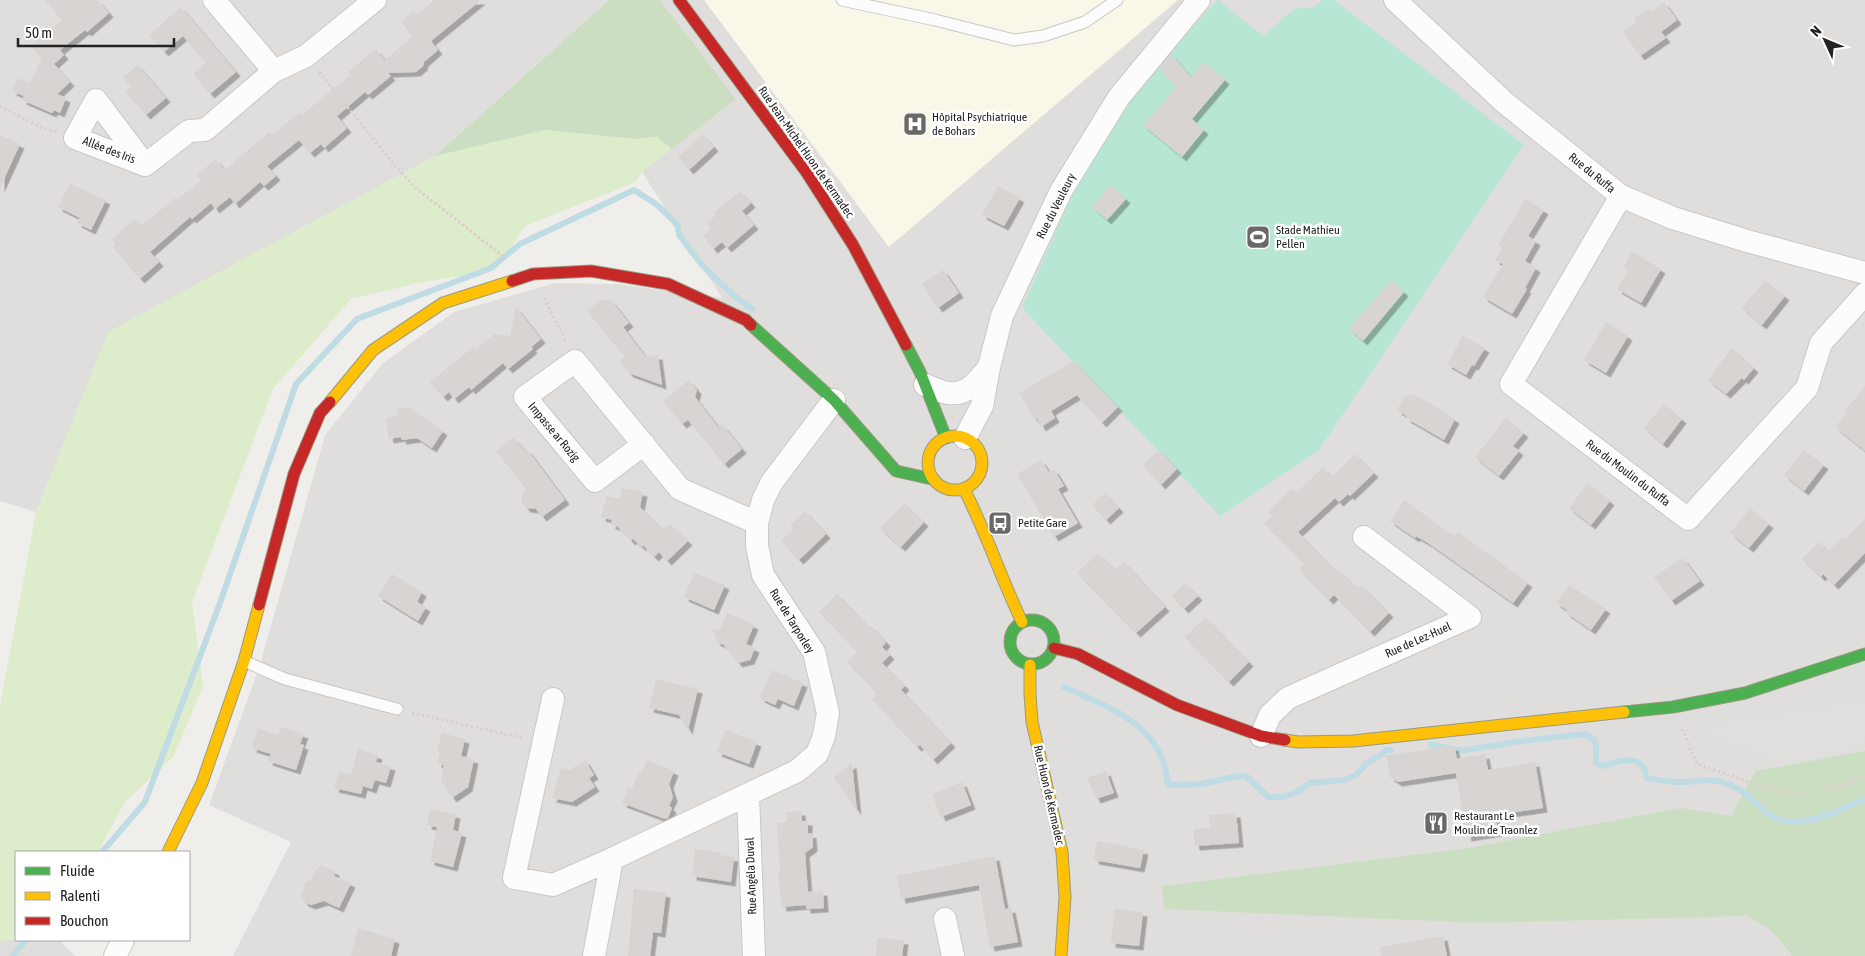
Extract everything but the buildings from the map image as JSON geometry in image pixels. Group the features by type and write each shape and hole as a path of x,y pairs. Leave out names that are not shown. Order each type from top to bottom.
{"street":[{"path":"214,0 274,70"},
{"name":"Allée des Iris","path":"145,164 189,131 205,130 274,70 306,56 375,0"},
{"name":"Rue Jean-Michel Huon de Kermadec","path":"679,0 807,173 853,245 955,438"},
{"name":"Rue du Veuleury","path":"955,438 982,406 989,366 1002,316 1061,191 1119,97 1199,0"},
{"name":"Rue du Ruffa","path":"1395,0 1504,102 1621,196 1673,218 1747,241 1865,273"},
{"name":"Allée des Iris","path":"96,100 145,164 76,138 96,100"},
{"name":"Rue du Moulin du Ruffa","path":"1621,196 1510,384 1688,518 1807,388 1821,343 1865,294"},
{"path":"168,851 202,783 244,661 294,474 320,413 373,350 443,303 533,274 591,270 668,284 746,320 834,400 896,470 932,478"},
{"path":"575,361 680,489 757,523"},
{"name":"Impasse ar Rozig","path":"575,361 525,397 595,481 644,444"},
{"path":"925,384 948,393 963,392 976,383 989,366"},
{"name":"Rue de Tarporley","path":"553,699 514,878 554,884 612,859 797,771 817,754 824,736 828,714 814,652 763,575 756,546 757,523 763,500 772,482 834,400"},
{"path":"955,438 974,444 982,464 979,474 973,483 964,489 955,490 946,489 938,485 932,478 928,463 933,447 955,438"},
{"path":"964,489 977,514 1004,585 1022,622"},
{"name":"Rue de Lez-Huel","path":"1261,736 1270,715 1288,698 1470,617 1364,537"},
{"path":"1034,620 1046,624 1054,635 1054,648 1049,657 1040,663 1030,665 1019,661 1012,652 1010,641 1013,630 1022,622 1034,620"},
{"path":"1054,648 1078,654 1176,705 1261,736 1298,742 1352,741 1673,707 1745,693 1865,654"},
{"name":"Rue Huon de Kermadec","path":"1030,665 1029,686 1032,722 1060,838 1062,855 1064,917 1061,956"},
{"name":"Rue Angéla Duval","path":"748,795 754,956"},
{"path":"594,956 612,859"},
{"path":"945,919 953,956"},
{"path":"114,956 122,941"}],"lane":[{"path":"842,0 935,20 1014,40 1043,36 1084,22 1117,0"},
{"path":"244,661 286,679 397,710"}],"path":[{"path":"306,56 396,167 417,189 507,260"},
{"path":"0,106 40,127 76,138"},
{"path":"533,274 575,361"},
{"path":"1673,707 1698,764 1770,789 1802,795 1851,783 1865,777"},
{"path":"397,710 543,743"}],"shaded area":[{"path":"0,0 609,0 435,156 109,332 36,512 0,501"},
{"path":"660,0 1865,0 1865,956 233,956 291,842 209,805 260,665 325,435 383,363 454,312 555,283 617,284 722,298 642,172 736,99"},
{"name":"Hôpital Psychiatrique de Bohars","path":"704,0 1178,0 889,247"},
{"path":"1865,698 1865,738 1858,747 1789,764 1719,739 1709,732 1718,724 1823,708"},
{"path":"15,939 15,941 60,941 75,956 0,956 0,941"}],"green space":[{"path":"609,0 660,0 736,99 672,149 657,137 635,139 545,130 435,156"},
{"name":"Stade Mathieu Pellen","path":"1218,0 1263,36 1294,9 1314,7 1323,0 1334,0 1524,145 1318,451 1220,516 1022,308 1085,167 1143,79"},
{"path":"545,130 635,139 657,137 672,149 642,172 636,182 525,226 496,270 423,282 351,299 273,389 192,602 203,686 174,756 125,802 99,851 15,851 15,939 0,941 0,706 36,512 108,332 435,156"},
{"path":"1865,751 1865,956 1793,956 1770,929 1747,916 1481,923 1164,909 1162,886 1469,848 1680,808 1731,816 1756,771"}],"waterway":[{"path":"103,851 145,802 220,603 296,384 357,319 491,268 520,244 634,190 656,204 674,221 678,227 679,235 702,265 733,295 752,309"},
{"path":"1064,687 1100,703 1132,721 1156,747 1164,764 1168,784 1172,785 1203,784 1246,776 1268,797 1283,797 1297,792 1310,783 1344,780 1356,775 1367,763 1386,750 1391,750"},
{"path":"1431,745 1460,751 1522,741 1585,734 1594,739 1596,763 1604,766 1631,760 1641,765 1645,770 1646,778 1672,782 1719,781 1742,791 1776,818 1789,821 1815,819 1865,799"},
{"path":"12,956 25,941"}],"traffic: fast":[{"path":"751,325 834,400 896,471 932,479"},
{"path":"906,345 920,372 946,438"},
{"path":"1028,620 1036,620 1048,626 1054,642 1048,658 1036,664 1028,664 1016,658 1010,646 1010,638 1016,626 1028,620"},
{"path":"1624,712 1673,707 1745,693 1865,654"}],"traffic: slow":[{"path":"330,402 373,350 443,303 512,281"},
{"path":"955,436 965,438 974,444 980,453 982,463 980,473 974,482 965,488 955,490 945,488 936,482 930,473 928,463 930,453 936,444 945,438 955,436"},
{"path":"964,489 1022,622"},
{"path":"168,851 202,783 244,661 259,605"},
{"path":"1030,665 1032,722 1062,852 1065,897 1061,956"},
{"path":"1285,740 1298,742 1353,741 1624,712"}],"traffic: jam":[{"path":"679,0 807,173 853,245 906,345"},
{"path":"512,281 533,274 591,271 668,284 746,320 751,325"},
{"path":"259,605 294,474 320,413 330,402"},
{"path":"1054,648 1078,654 1177,705 1261,736 1285,740"}],"place":[{"name":"Hôpital Psychiatrique de Bohars","path":"915,124"},
{"name":"Stade Mathieu Pellen","path":"1258,237"},
{"name":"Petite Gare","path":"1000,523"},
{"name":"Restaurant Le Moulin de Traonlez","path":"1436,823"}]}
